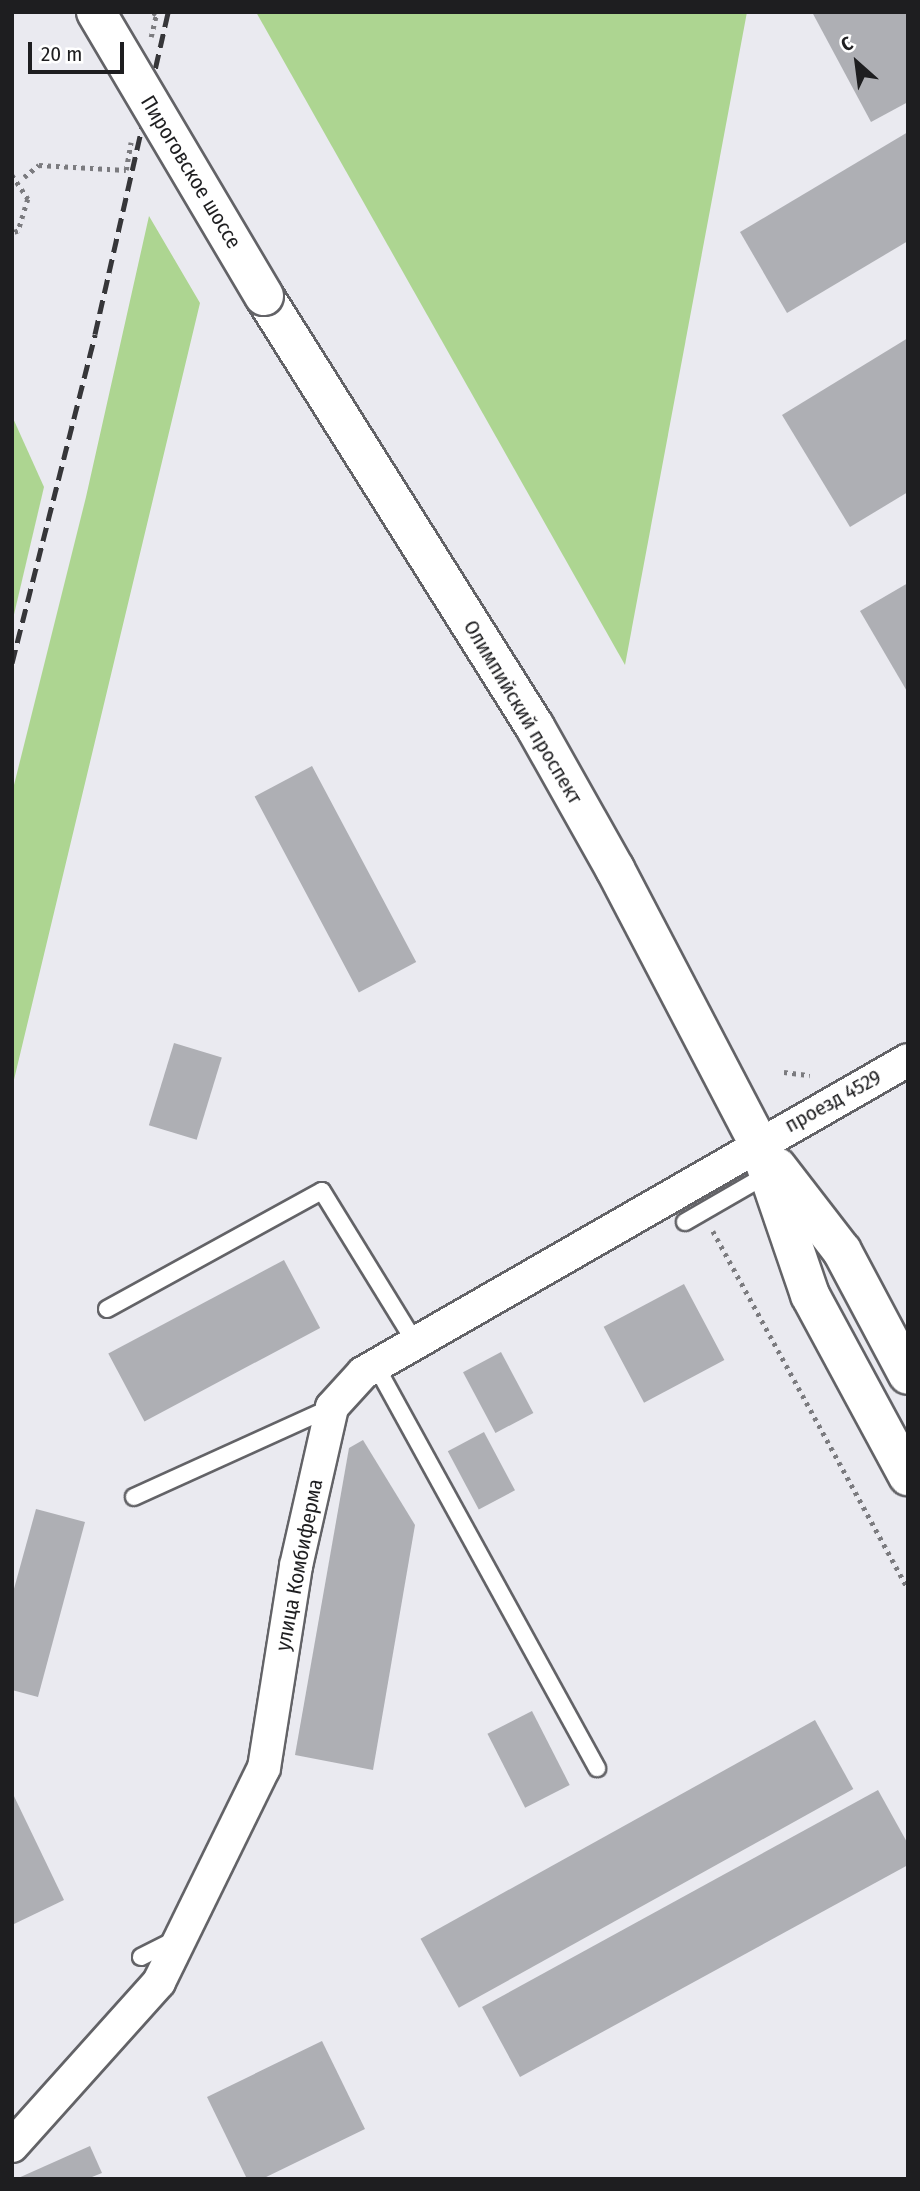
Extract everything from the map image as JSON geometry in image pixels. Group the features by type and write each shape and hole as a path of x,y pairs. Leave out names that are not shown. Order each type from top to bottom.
{"main road":[{"name":"Пироговское шоссе","path":"96,12 264,296"},
{"name":"Олимпийский проспект","path":"264,296 535,727 763,1158 810,1295 908,1476"},
{"name":"Олимпийский проспект","path":"763,1158 842,1251 908,1374"}],"street":[{"name":"проезд 4529","path":"763,1158 908,1060"},
{"name":"улица Комбиферма","path":"12,2146 159,1982 264,1768 296,1566 332,1407 363,1373 418,1347 763,1158"}],"lane":[{"path":"685,1222 702,1212 763,1158"},
{"path":"107,1309 322,1191 418,1347"},
{"path":"376,1366 597,1768"},
{"path":"134,1497 332,1407"},
{"path":"141,1957 181,1936"}],"path":[{"path":"151,41 156,15 152,12"},
{"path":"24,177 39,165 126,170 133,131"},
{"path":"12,175 27,199 18,231 12,233"},
{"path":"784,1072 810,1075"},
{"path":"702,1212 908,1589"}],"green space":[{"path":"256,12 747,12 625,665"},
{"path":"149,216 200,303 12,1088 12,793 86,497"},
{"path":"12,416 44,487 12,623"}],"building":[{"path":"812,12 908,12 908,102 871,122"},
{"path":"908,132 908,241 787,313 740,232"},
{"path":"908,338 908,492 850,527 782,415"},
{"path":"908,583 908,693 860,611"},
{"path":"312,766 416,962 359,993 255,797"},
{"path":"174,1043 222,1058 197,1140 149,1125"},
{"path":"284,1260 320,1328 144,1421 108,1353"},
{"path":"684,1284 724,1360 644,1403 604,1327"},
{"path":"501,1352 533,1413 495,1433 463,1372"},
{"path":"484,1432 515,1490 479,1510 448,1451"},
{"path":"363,1440 415,1525 373,1770 295,1755 349,1448"},
{"path":"36,1509 85,1522 38,1697 12,1690 12,1596"},
{"path":"532,1711 570,1785 525,1808 487,1734"},
{"path":"815,1720 853,1789 459,2008 421,1939"},
{"path":"878,1790 908,1844 908,1865 520,2077 482,2007"},
{"path":"12,1792 64,1900 14,1924 12,1919"},
{"path":"322,2041 365,2129 262,2179 247,2179 207,2097"},
{"path":"90,2146 102,2173 87,2179 16,2179"}],"railway":[{"path":"12,663 95,334 168,12"}]}
